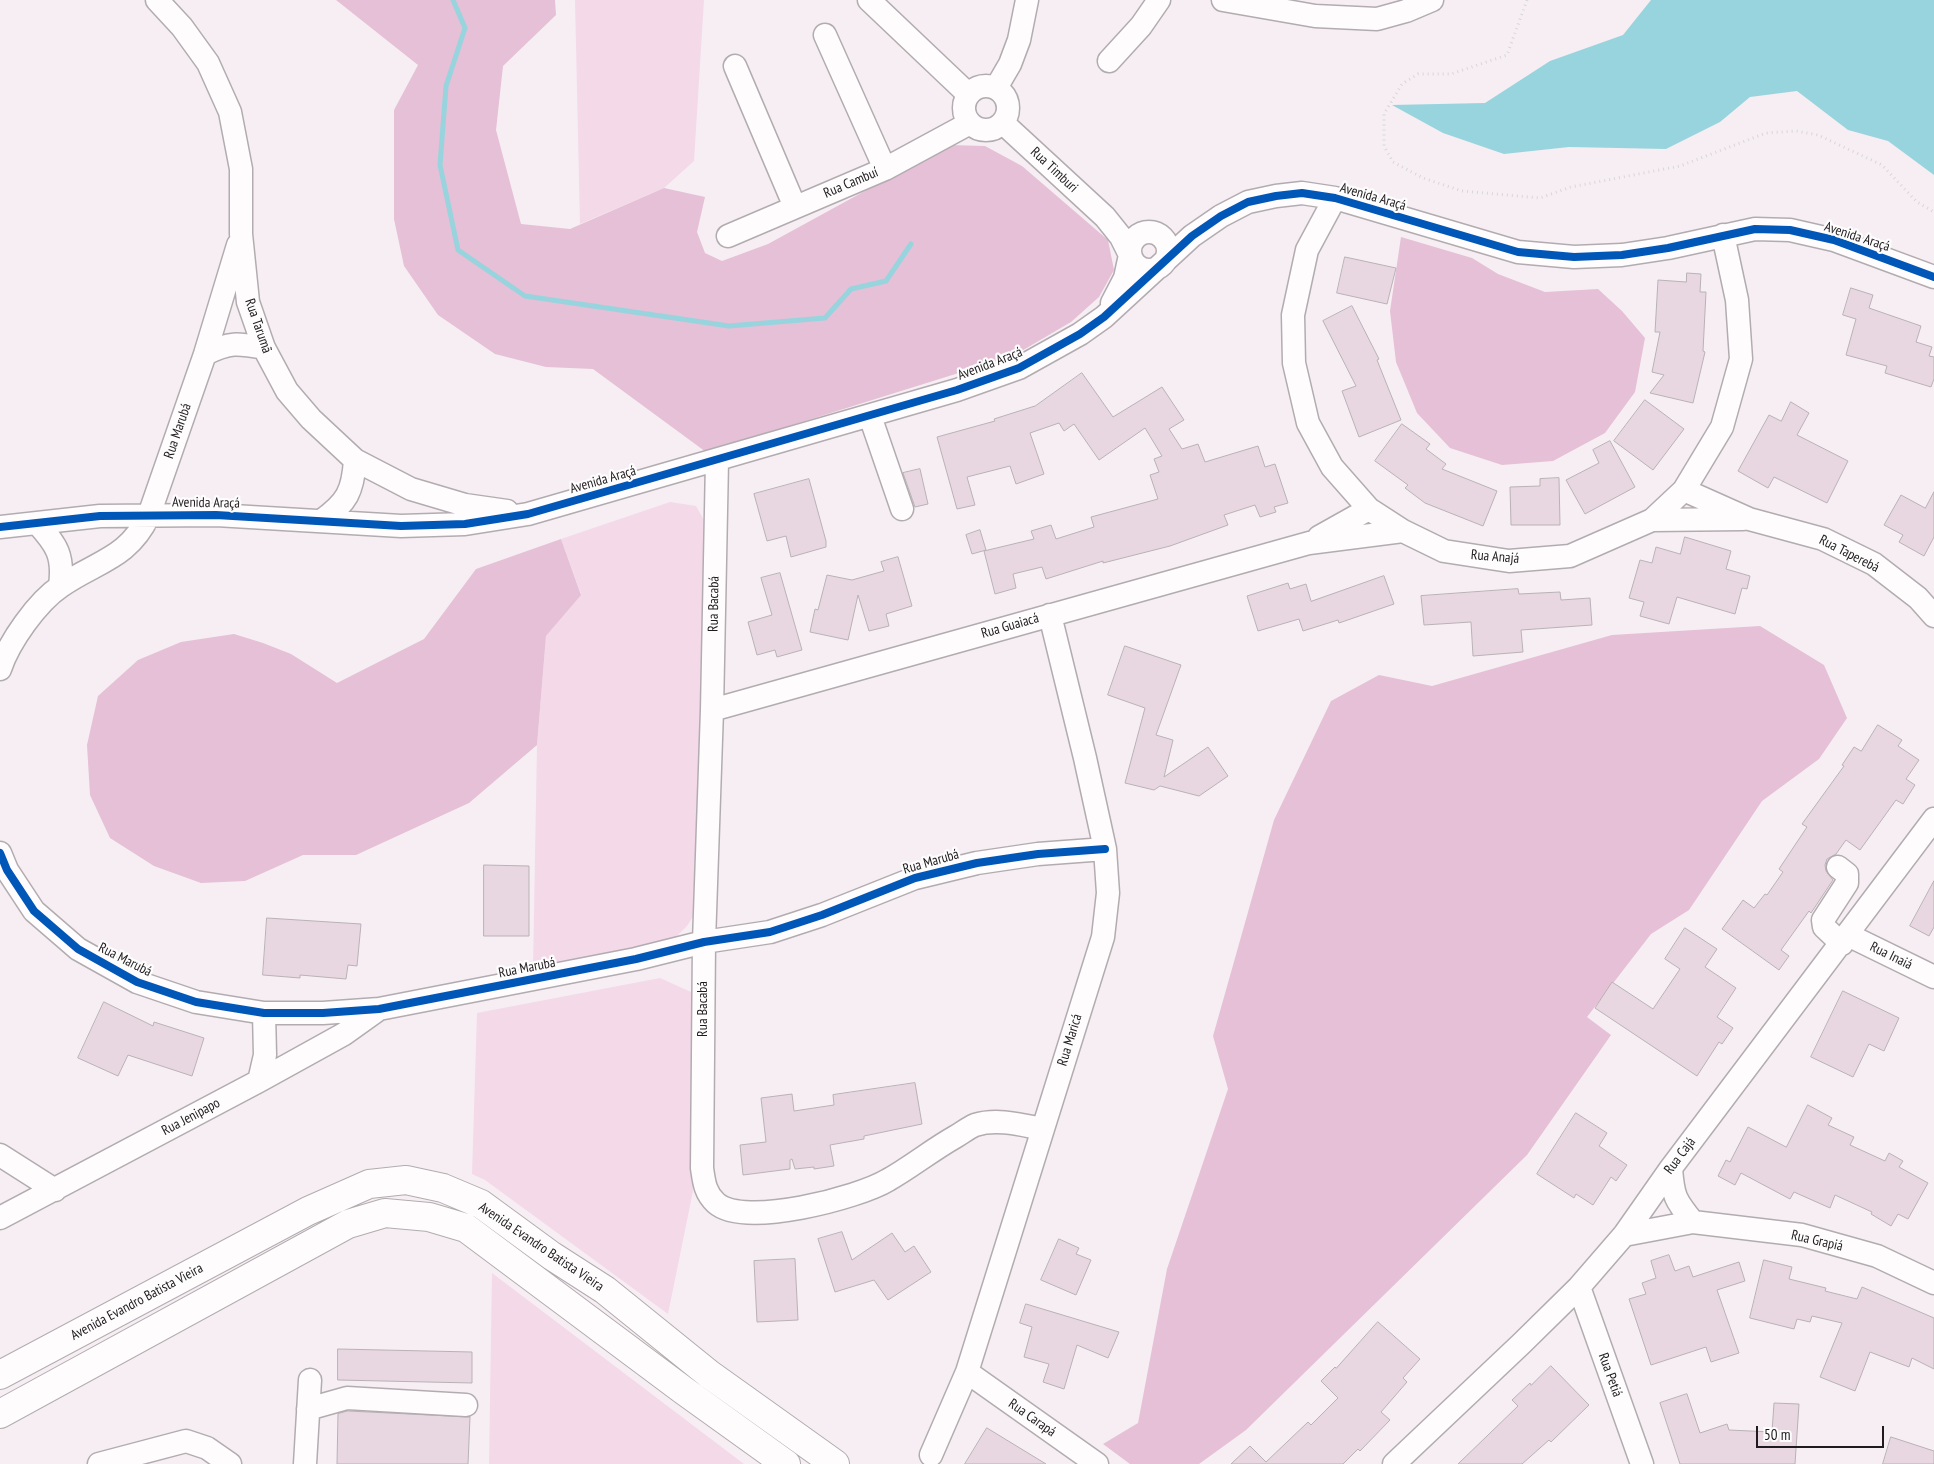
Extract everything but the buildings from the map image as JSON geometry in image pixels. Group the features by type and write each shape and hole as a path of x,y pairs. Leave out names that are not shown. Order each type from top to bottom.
{"main road":[{"name":"Avenida Evandro Batista Vieira","path":"0,1375 308,1211 369,1184 406,1180 444,1188 481,1204 552,1256 610,1294 709,1374 835,1464"},
{"name":"Avenida Evandro Batista Vieira","path":"0,1414 348,1224 385,1213 429,1216 466,1228 683,1390 786,1464"},
{"path":"590,1321 610,1294"}],"street":[{"name":"Rua Tarumã","path":"157,0 182,27 208,63 230,112 240,169 241,234 248,302 264,348 288,391 311,419 355,460 411,489 465,504 528,514"},
{"path":"869,0 968,94"},
{"path":"996,88 1010,64 1019,40 1027,0"},
{"path":"1108,60 1141,26 1159,0"},
{"path":"1222,0 1315,16 1377,19 1406,11 1432,0"},
{"path":"825,35 885,169"},
{"path":"735,66 795,207"},
{"path":"988,85 996,88 1006,97 1008,103 1007,117 1003,123 990,130 983,130 970,123 966,118 964,106 968,94 981,86 988,85"},
{"name":"Rua Cambuí","path":"728,236 885,169 970,123"},
{"name":"Rua Timburi","path":"1003,123 1105,217 1121,237 1130,255"},
{"name":"Avenida Araçá","path":"0,527 100,516 216,514 410,526 465,524 528,514 870,416 957,390 1019,368 1080,334 1104,317 1192,236 1220,216 1248,202 1276,196 1302,193 1335,198 1518,252 1574,257 1622,255 1668,248 1756,229 1790,230 1834,240 1934,277"},
{"name":"Rua Anajá","path":"1335,198 1307,250 1293,315 1294,363 1308,423 1332,467 1368,509 1402,531 1444,550 1509,561 1570,556 1652,520 1684,490 1722,427 1741,359 1737,300 1722,235"},
{"name":"Rua Timburi","path":"1105,217 1130,228 1153,232 1190,226 1220,216"},
{"path":"1104,317 1125,278 1131,243 1135,238 1146,232 1153,232 1163,237 1168,250 1161,266 1156,269 1143,269 1132,262 1130,255"},
{"name":"Rua Marubá","path":"0,669 30,616 60,586 123,550 142,530 149,515 204,354 241,234"},
{"path":"204,354 223,345 243,344 264,348"},
{"path":"870,416 902,509"},
{"path":"321,521 337,510 348,497 354,480 355,460"},
{"name":"Rua Bacabá","path":"717,460 712,710 704,942 702,1168 706,1191 717,1204 738,1212 779,1212 830,1202 886,1181 938,1146 975,1125 1005,1122 1043,1129"},
{"name":"Rua Taperebá","path":"1684,490 1749,519 1823,539 1874,564 1918,598 1934,616"},
{"name":"Rua Guaiacá","path":"1309,543 1368,509"},
{"name":"Rua Taperebá","path":"1652,520 1749,519"},
{"path":"37,523 60,552 62,569 60,586"},
{"name":"Rua Guaiacá","path":"712,710 1309,543 1402,531"},
{"name":"Rua Maricá","path":"932,1455 967,1372 1103,937 1108,893 1105,849 1050,614"},
{"name":"Rua Cajá","path":"1394,1464 1579,1287 1624,1235 1671,1168 1934,819"},
{"name":"Rua Marubá","path":"0,853 7,870 34,911 78,949 137,982 196,1002 264,1013 323,1013 379,1009 636,959 704,942 770,932 822,915 915,878 976,863 1038,854 1105,849"},
{"name":"Rua Inaiá","path":"1838,867 1847,874 1847,884 1823,920 1824,926 1849,934 1934,977"},
{"name":"Rua Jenipapo","path":"0,1218 259,1081 344,1034 379,1009"},
{"path":"259,1081 264,1055 264,1013"},
{"path":"0,1155 55,1190"},
{"path":"1671,1168 1672,1192 1693,1222"},
{"name":"Rua Grapiá","path":"1624,1235 1693,1222 1802,1235 1877,1256 1934,1283"},
{"name":"Rua Petiá","path":"1579,1287 1642,1464"},
{"name":"Rua Carapá","path":"967,1372 1097,1464"},
{"path":"305,1464 310,1380"},
{"path":"308,1409 347,1398 466,1405"},
{"path":"99,1464 186,1441 207,1448 230,1464"}],"path":[{"path":"1527,0 1506,55 1451,74 1418,74 1402,84 1384,114 1384,146 1393,162 1423,178 1462,191 1540,198 1571,186 1680,166 1766,134 1796,131 1818,136 1882,165 1917,202 1934,212"}],"shaded area":[{"path":"336,0 555,0 556,15 503,66 496,130 521,224 570,229 664,188 705,197 697,232 705,253 722,261 768,244 949,145 985,146 1022,166 1108,240 1114,270 1099,297 1071,322 1013,356 706,452 593,369 546,367 495,354 438,315 404,266 394,219 394,110 418,65"},
{"path":"575,0 704,0 694,161 664,188 580,224"},
{"path":"1401,237 1472,258 1498,274 1545,292 1598,289 1622,311 1645,338 1635,392 1605,433 1553,461 1502,465 1450,448 1417,413 1396,362 1390,311"},
{"path":"670,502 696,506 708,527 699,907 687,926 671,942 533,970 537,745 546,636 581,594 561,539"},
{"path":"561,539 581,595 546,636 537,745 469,803 356,855 303,855 245,881 201,883 154,866 110,838 90,795 87,745 98,696 138,660 181,642 234,634 291,654 337,683 424,639 476,569"},
{"path":"1760,626 1824,665 1847,718 1819,759 1762,801 1689,910 1651,934 1587,1017 1611,1035 1527,1155 1246,1430 1199,1464 1130,1464 1103,1444 1138,1423 1167,1269 1228,1089 1213,1036 1274,820 1331,701 1379,675 1432,686 1612,635"},
{"path":"660,978 691,992 693,1191 668,1314 485,1180 472,1174 477,1013"},
{"path":"492,1273 744,1464 489,1464"}],"water":[{"path":"1651,0 1934,0 1934,175 1888,141 1848,130 1797,91 1750,97 1720,122 1666,149 1569,147 1504,154 1443,133 1392,105 1485,103 1550,61 1623,35"}],"waterway":[{"path":"453,0 465,28 446,86 440,165 458,250 525,296 729,326 825,318 851,289 886,281 911,244"}],"cycle path":[{"path":"0,527 100,516 216,515 401,526 465,524 528,514 957,390 1019,368 1080,334 1104,317 1192,236 1221,216 1248,202 1276,196 1302,193 1335,198 1518,252 1574,257 1622,255 1668,248 1755,229 1790,230 1834,240 1934,277"},
{"path":"0,853 7,870 34,911 78,949 137,982 196,1002 264,1013 323,1013 379,1009 636,959 704,942 770,932 822,915 915,878 977,863 1038,854 1105,849"}]}
